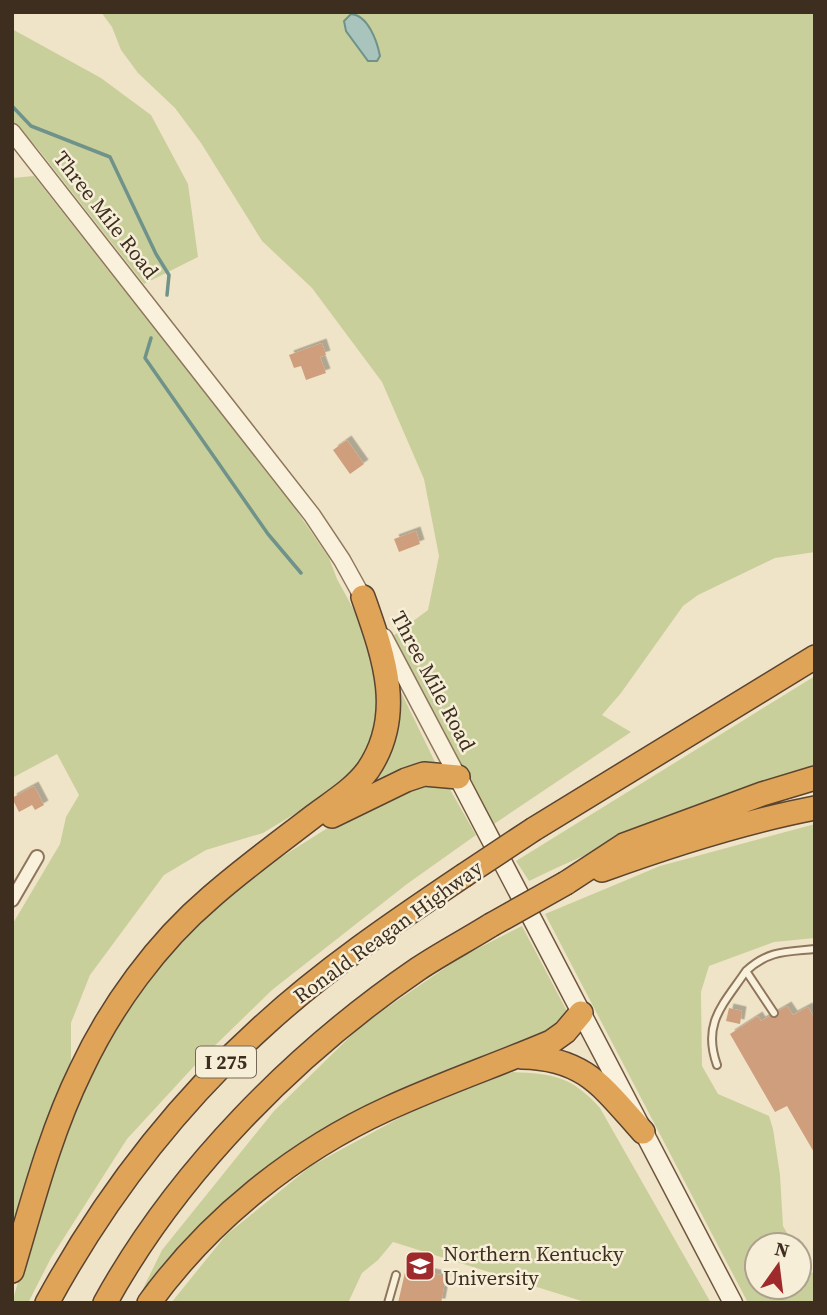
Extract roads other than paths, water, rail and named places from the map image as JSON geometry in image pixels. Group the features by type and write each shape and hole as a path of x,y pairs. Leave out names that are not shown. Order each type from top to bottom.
{"highway":[{"path":"12,1271 62,1115 80,1070 110,1018 151,960 196,909 240,872 349,790 368,770 385,730 388,682 363,597"},
{"path":"755,693 815,644"},
{"name":"Ronald Reagan Highway","path":"47,1303 82,1241 123,1181 214,1075 261,1027 334,967 463,876 534,829 815,657"},
{"path":"285,839 406,780 424,774 458,777"},
{"path":"566,883 624,845 762,794 815,778"},
{"name":"I 275","path":"105,1303 156,1224 232,1130 327,1038 419,969 566,883 669,846 754,821 815,807"},
{"path":"149,1303 221,1222 263,1185 311,1150 387,1109 551,1042 565,1032 581,1013"},
{"path":"516,1057 557,1060 588,1075 643,1132"}],"main road":[{"name":"Three Mile Road","path":"458,777 733,1303"}],"street":[{"name":"Three Mile Road","path":"12,132 312,515 363,597 458,777"},
{"path":"12,900 37,857"}],"lane":[{"path":"717,1065 712,1050 711,1030 724,1003 746,971 759,959 777,953 815,948"},
{"path":"746,971 774,1013"},
{"path":"388,1303 396,1275"}],"water":[{"path":"351,14 362,19 371,30 380,56 377,61 368,61 346,31 344,21"}],"waterway":[{"path":"12,106 31,126 110,157 156,254 169,275 167,295"},
{"path":"151,338 145,358 268,534 301,573"}],"place":[{"name":"Northern Kentucky University","path":"420,1266"}]}
